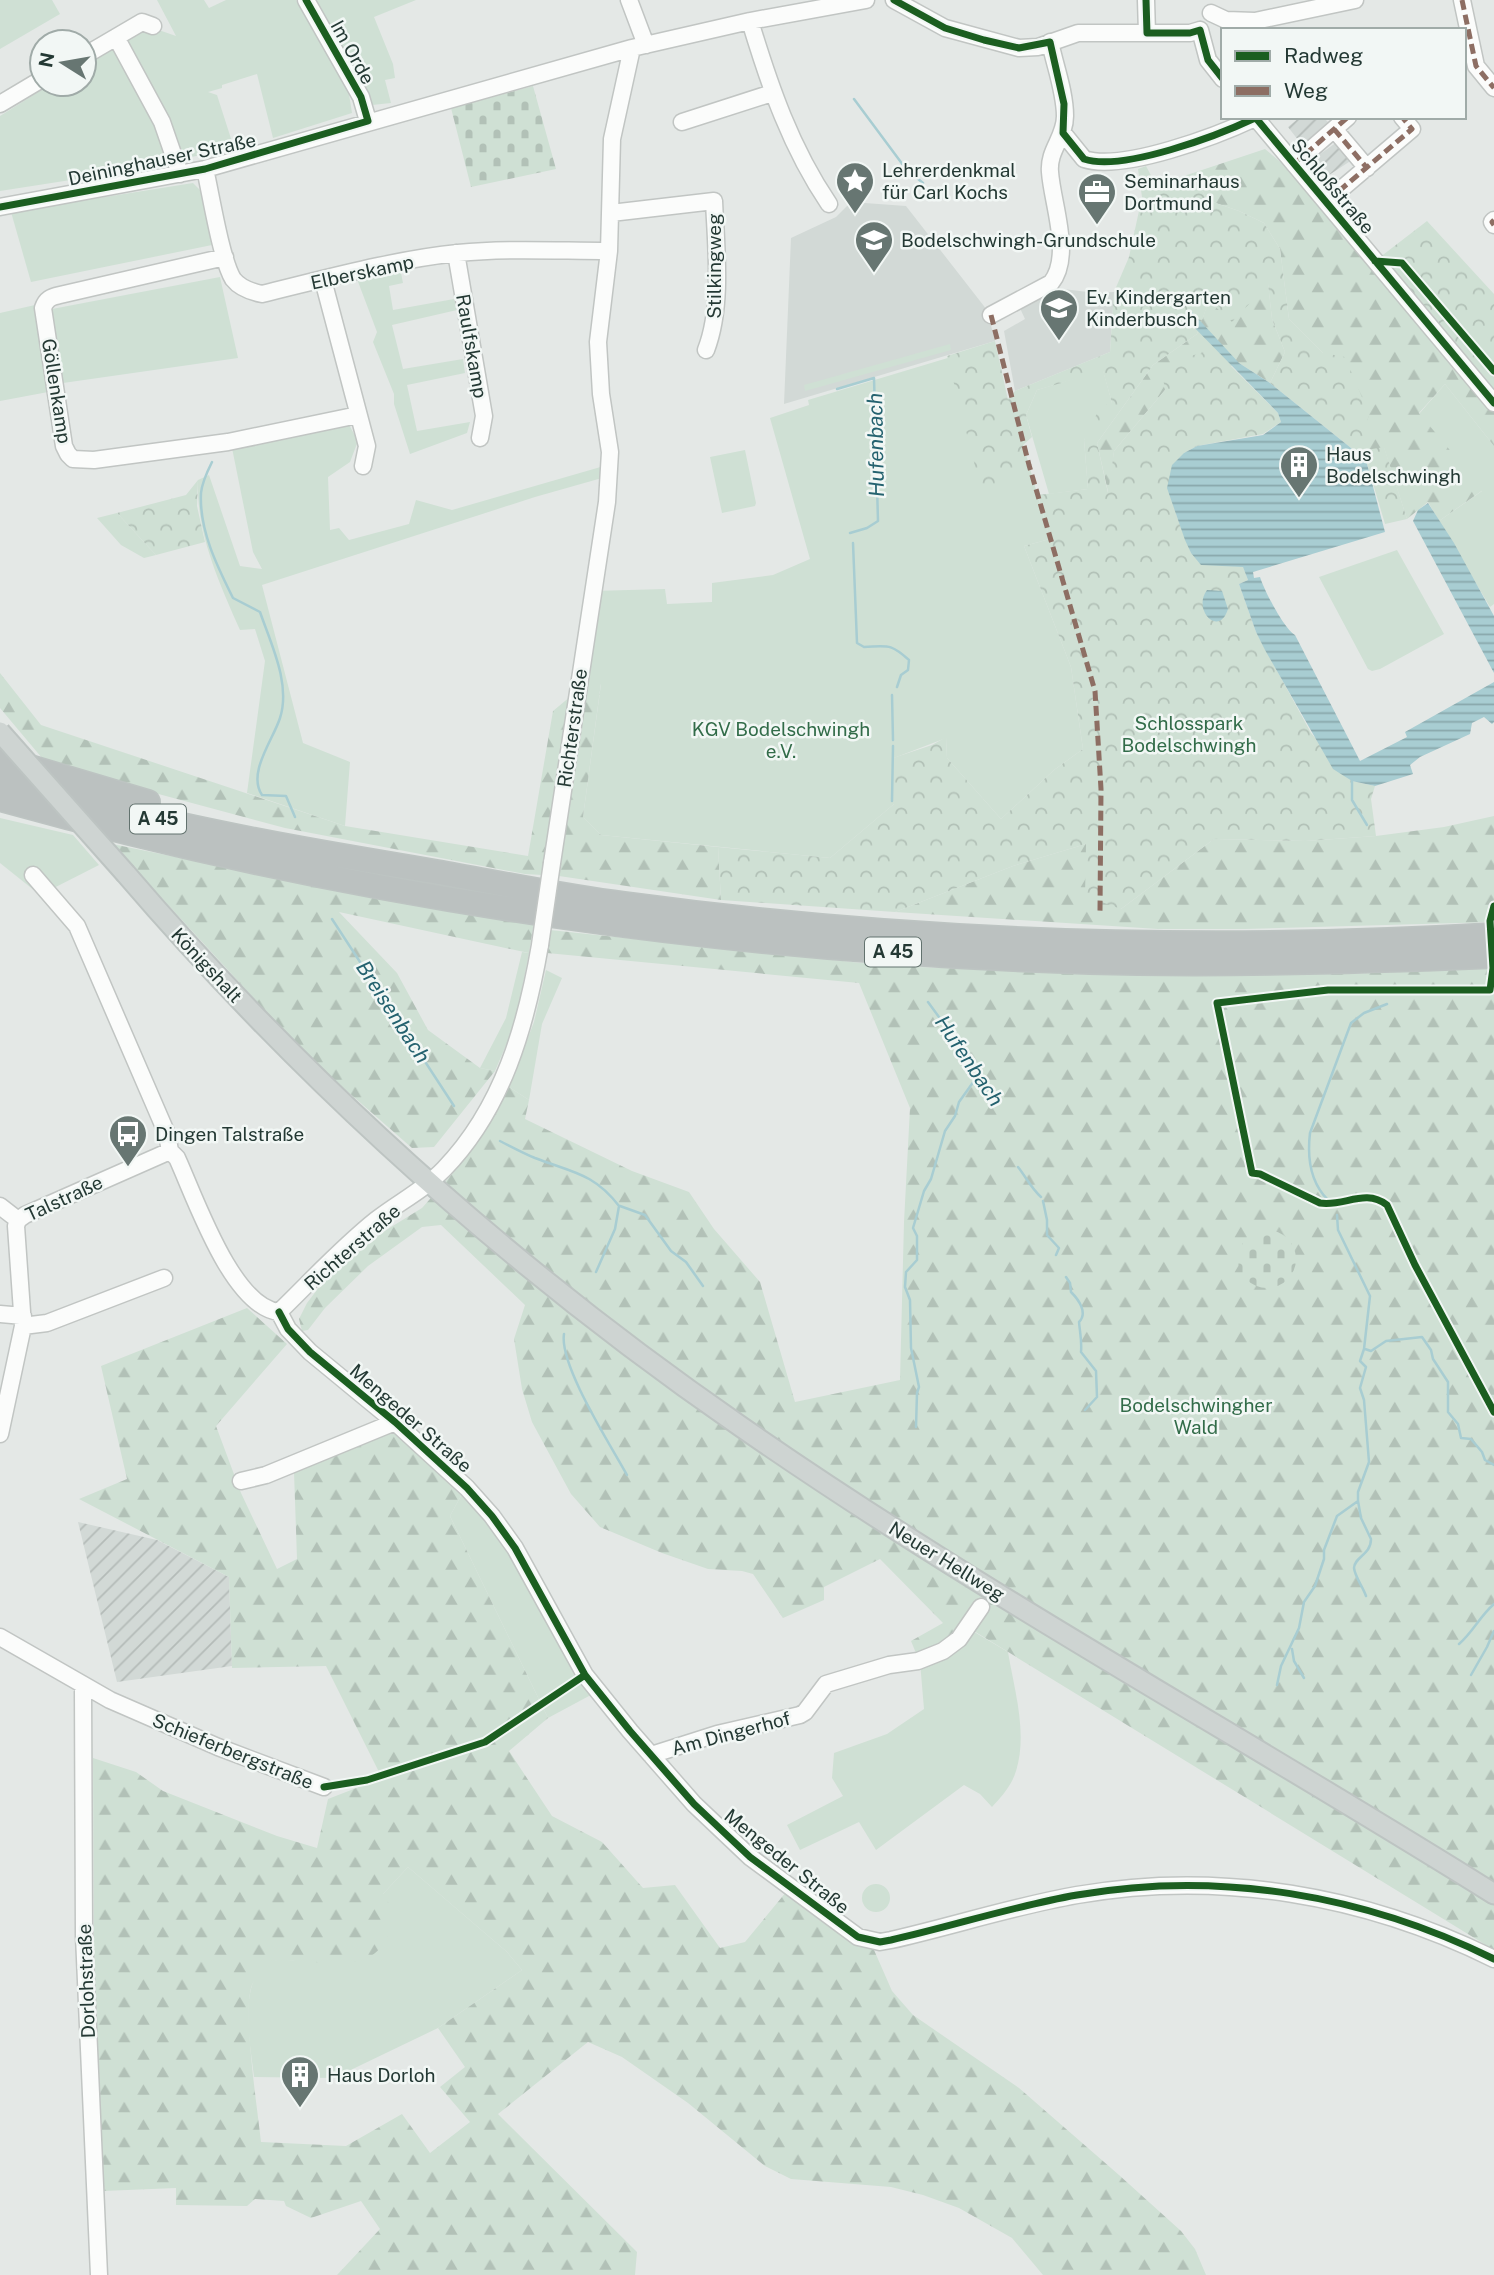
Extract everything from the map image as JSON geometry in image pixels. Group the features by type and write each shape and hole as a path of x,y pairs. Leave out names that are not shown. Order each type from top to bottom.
{"highway":[{"path":"0,758 201,817 292,838 318,852"},
{"name":"A 45","path":"0,778 170,822 318,852 621,904 776,922 1063,941 1486,946"},
{"name":"A 45","path":"0,799 64,817 314,873 453,900 770,942 932,955 1138,963 1315,963 1486,946"},
{"path":"0,806 64,817"}],"main road":[{"name":"Königshalt","path":"0,732 220,982 429,1184"},
{"name":"Neuer Hellweg","path":"429,1184 576,1304 750,1433 985,1585 1494,1894"}],"street":[{"name":"Im Orde","path":"306,0 361,97 368,121"},
{"path":"629,0 639,46"},
{"name":"Deininghauser Straße","path":"0,207 243,160 368,121 639,46 750,21 866,0"},
{"path":"894,0 945,28 1019,48 1050,43 1079,33 1190,33 1200,30 1214,7 1226,20 1255,21 1355,0"},
{"path":"1146,0 1147,33"},
{"path":"1462,0 1476,66 1494,88"},
{"path":"750,21 788,134 810,176 830,205"},
{"path":"98,47 142,22 153,26"},
{"path":"1200,30 1208,60 1221,76"},
{"path":"116,37 162,122 180,174"},
{"path":"991,315 1049,284 1055,278 1060,256 1060,235 1049,165 1053,147 1063,132 1064,104 1050,43"},
{"name":"Richterstraße","path":"279,1312 377,1219 429,1184 460,1150 490,1105 504,1078 530,1002 607,502 610,452 601,394 598,342 609,251 612,139 639,46"},
{"path":"0,104 28,87"},
{"path":"682,122 701,110 772,93"},
{"path":"1294,164 1346,119"},
{"path":"1339,191 1412,129 1404,119"},
{"path":"1063,132 1084,159 1103,162 1149,155 1251,120"},
{"name":"Schloßstraße","path":"1251,120 1294,164 1494,403"},
{"path":"1334,129 1367,168"},
{"name":"Elberskamp","path":"205,169 225,257 233,278 253,292 262,294 456,253 507,250 609,251"},
{"name":"Stilkingweg","path":"611,213 714,201 716,265 713,331 706,350"},
{"name":"Raulfskamp","path":"456,253 484,416 480,438"},
{"name":"Göllenkamp","path":"225,257 50,298 45,302 43,308 64,446 68,454 80,461 155,453 232,441 358,415"},
{"path":"323,280 367,446 363,466"},
{"name":"Mengeder Straße","path":"33,875 77,926 167,1135 170,1151 177,1158 223,1261 253,1301 267,1311 279,1312 288,1329 310,1352 395,1422 467,1488 492,1516 520,1557 585,1675 651,1755 694,1804 750,1857 836,1922 866,1940 891,1940 1076,1896 1158,1887 1211,1886 1281,1892 1357,1907 1427,1929 1494,1959"},
{"name":"Talstraße","path":"0,1434 23,1321 16,1226 18,1220 83,1188 170,1151"},
{"path":"0,1206 18,1220"},
{"path":"0,1314 47,1324 163,1278"},
{"path":"241,1481 266,1475 395,1422"},
{"name":"Am Dingerhof","path":"651,1755 717,1734 800,1715 826,1684 889,1665 930,1657 960,1639 981,1607"},
{"name":"Schieferbergstraße","path":"0,1637 83,1687 219,1747 324,1787"},
{"name":"Dorlohstraße","path":"83,1687 84,1936 99,2275"}],"shaded area":[{"path":"1298,119 1325,119 1328,122 1302,145 1288,127"},
{"path":"1337,142 1352,160 1323,179 1309,162"},
{"name":"Bodelschwingh-Grundschule","path":"851,202 906,206 987,310 995,341 784,404 791,238 836,217"},
{"name":"Ev. Kindergarten Kinderbusch","path":"1053,288 1058,294 1063,289 1114,292 1110,352 1015,391 1004,331 1025,319 1018,304"},
{"path":"78,1522 157,1540 229,1577 232,1666 117,1682"}],"green space":[{"path":"0,0 52,0 60,14 36,28 28,28 28,33 0,49"},
{"path":"157,0 204,0 209,8 226,0 296,0 348,88 352,113 273,138 257,74 208,92 217,95 234,148 182,159 127,40 150,27 176,36"},
{"path":"316,0 416,0 374,17 393,64 395,78 385,80 391,103 372,105"},
{"path":"113,45 160,134 167,165 0,191 0,116 29,98 98,98 98,54"},
{"path":"533,86 556,169 471,187 451,108"},
{"path":"1265,149 1296,175 1494,408 1494,446 1445,384 1419,413 1483,490 1439,521 1428,502 1407,519 1384,448 1360,452 1323,353 1289,319 1280,249 1264,223 1207,200 1193,173"},
{"name":"Schlosspark Bodelschwingh","path":"1146,166 1156,185 1193,173 1207,200 1264,223 1280,249 1289,319 1323,353 1345,357 1369,414 1360,451 1384,447 1407,519 1385,524 1366,460 1270,383 1285,352 1272,319 1268,284 1232,322 1209,301 1197,334 1153,365 1097,443 1108,493 1114,451 1165,390 1161,366 1197,354 1220,355 1278,413 1281,422 1263,434 1197,446 1184,453 1176,514 1191,553 1243,566 1248,580 1239,584 1256,632 1311,733 1352,781 1375,786 1371,799 1376,836 1306,841 1214,839 1121,909 1085,896 1086,844 1013,866 895,912 721,900 718,847 830,858 894,804 893,758 932,745 946,737 947,758 1001,819 1054,770 1083,749 1071,667 1024,546 1050,539 1038,495 1088,489 1084,440 1100,407 1112,403 1103,371 1037,390 1026,415 1032,437 1022,446 1019,464 1005,479 981,490 947,356 995,341 1008,400 1015,391 1110,352 1114,292 1129,257 1142,197 1138,169"},
{"path":"193,183 201,191 212,245 31,282 11,212"},
{"path":"1427,221 1494,294 1494,401 1375,261"},
{"path":"400,268 403,283 389,286 393,310 454,299 457,310 392,325 403,369 463,359 465,373 407,385 417,431 470,422 467,433 410,454 394,404 394,394 373,342 377,332 357,279"},
{"path":"220,277 238,358 63,383 52,309"},
{"path":"1268,283 1272,319 1285,352 1270,383 1239,363 1165,390 1114,451 1109,496 1097,443 1153,365 1197,334 1209,300"},
{"path":"35,305 48,392 0,401 0,313"},
{"path":"950,344 951,350 805,391 804,385"},
{"name":"KGV Bodelschwingh e.V.","path":"961,354 1004,399 1010,398 1050,539 1024,546 1071,667 1083,749 1054,770 1001,819 947,758 946,738 894,758 894,804 830,858 601,835 583,817 601,684 577,691 593,591 665,589 667,604 712,602 712,583 773,575 810,559 770,418 809,405 808,400"},
{"path":"1103,370 1112,403 1084,440 1088,489 1049,494 1026,415 1037,390"},
{"path":"1445,384 1494,446 1494,604 1490,607 1439,521 1482,491 1419,414"},
{"path":"348,423 358,441 350,462 328,477 330,530 339,528 349,540 409,524 416,500 452,510 604,466 609,476 535,497 262,585 303,743 350,762 345,826 247,793 265,661 255,629 240,630 210,557 198,500 198,480 209,475 240,566 262,569 253,552 232,448"},
{"path":"745,450 755,506 722,513 710,457"},
{"path":"198,480 197,506 205,542 156,555 117,513 186,495"},
{"path":"117,513 156,555 144,558 121,545 97,518"},
{"path":"1397,550 1444,634 1372,671 1368,669 1319,577"},
{"path":"0,673 41,725 345,826 528,856 553,711 577,691 601,683 583,817 601,835 718,847 721,900 559,876 525,874 285,828 47,764 0,708"},
{"path":"1494,816 1494,922 1158,929 895,912 1013,866 1086,844 1121,909 1214,839 1306,841 1376,836 1444,827"},
{"path":"0,818 73,835 99,865 40,895 0,863"},
{"path":"112,844 358,894 534,922 529,953 339,912 397,973 428,1030 480,1068 495,1071 434,1147 412,1148 307,1056"},
{"name":"Bodelschwingher Wald","path":"550,930 890,966 1106,974 1345,974 1494,968 1494,1950 964,1625 957,1635 918,1658 911,1641 943,1623 880,1559 824,1587 824,1600 783,1618 753,1574 708,1569 600,1527 571,1494 532,1422 522,1389 514,1339 525,1305 441,1225 422,1227 368,1266 325,1308 308,1330 302,1331 299,1319 323,1282 383,1232 422,1208 460,1165 509,1087 529,1100 525,1119 632,1171 689,1192 714,1229 760,1282 795,1402 900,1380 910,1108 859,983 547,953"},
{"path":"522,952 529,953 515,1024 495,1071 480,1068 506,1018"},
{"path":"546,970 562,978 542,1024 529,1100 509,1087 534,1022"},
{"path":"1267,1230 1278,1232 1291,1243 1296,1259 1294,1270 1283,1283 1267,1288 1256,1286 1243,1275 1238,1259 1240,1248 1251,1235"},
{"path":"247,1308 287,1344 216,1426 241,1493 277,1569 297,1559 294,1472 396,1429 462,1494 450,1516 548,1718 509,1751 552,1816 602,1842 643,1888 675,1885 720,1948 745,1942 796,1880 867,1934 892,1991 913,2015 1019,2088 1119,2175 1181,2231 1195,2249 1206,2275 1043,2275 1012,2238 959,2208 891,2187 791,2179 765,2166 688,2103 622,2057 588,2042 498,2114 637,2252 635,2275 337,2275 380,2229 361,2201 311,2218 286,2206 284,2201 255,2199 247,2206 176,2205 176,2188 103,2191 94,1976 93,1758 136,1772 163,1791 277,1836 317,1848 328,1799 382,1778 326,1666 232,1668 229,1577 79,1499 127,1479 101,1366","holes":["408,1867 507,1952 522,1970 438,2028 465,2067 440,2087 470,2122 430,2153 402,2114 346,2146 261,2142 251,2059 249,2012 253,1983 268,1964 280,1960 350,1963 373,1955 389,1933 393,1917 383,1894"]},
{"path":"462,1494 501,1541 602,1689 548,1718 450,1516"},
{"path":"971,1630 1008,1652 1019,1711 1021,1742 1016,1771 1003,1794 992,1807 980,1794 964,1785 876,1850 859,1822 800,1850 787,1825 843,1796 832,1778 834,1753 887,1734 924,1709 920,1662"},
{"path":"408,1867 507,1952 522,1970 438,2028 334,2078 254,2077 248,2011 255,1978 264,1966 277,1960 305,1961 383,1894"},
{"path":"876,1884 886,1888 890,1898 886,1908 876,1912 866,1908 862,1898 866,1888"}],"water":[{"path":"1192,312 1239,363 1270,383 1366,460 1385,532 1253,572 1254,578 1260,577 1280,617 1295,635 1360,761 1407,737 1405,732 1494,682 1494,722 1492,724 1484,717 1472,723 1470,734 1420,757 1410,765 1413,774 1375,786 1352,781 1333,769 1256,632 1239,584 1248,580 1243,567 1201,565 1191,553 1167,488 1172,465 1184,453 1197,446 1263,435 1281,422 1278,413 1187,320"},
{"path":"1428,503 1454,543 1494,616 1494,673 1413,521 1418,510"},
{"path":"1207,590 1222,591 1228,609 1219,621 1208,618 1205,612 1203,598"}],"waterway":[{"path":"854,99 906,169 923,183"},
{"name":"Hufenbach","path":"837,389 874,378 878,521 867,528 850,533"},
{"name":"Breisenbach","path":"212,462 201,493 203,521 210,547 233,598 260,612 274,651 283,692 280,718 259,767 258,786 262,795 286,796 295,817"},
{"name":"Hufenbach","path":"853,543 857,643 864,647 893,648 909,660 908,670 901,675 897,687"},
{"name":"Hufenbach","path":"892,695 893,740"},
{"name":"Hufenbach","path":"892,801 893,746"},
{"path":"1352,781 1352,800 1367,825"},
{"name":"Breisenbach","path":"332,919 454,1106"},
{"name":"Hufenbach","path":"928,1002 955,1039"},
{"path":"1328,1200 1317,1185 1311,1169 1310,1133 1351,1023 1364,1013 1387,1004"},
{"path":"916,1427 919,1387 911,1348 910,1300 905,1287 906,1272 917,1260 917,1236 913,1228 945,1131 955,1116 959,1102 979,1074"},
{"name":"Hufenbach","path":"980,1076 988,1091 997,1095"},
{"name":"Breisenbach","path":"500,1141 591,1180 619,1206 615,1229 596,1272"},
{"name":"Hufenbach","path":"1018,1167 1041,1197"},
{"name":"Hufenbach","path":"1043,1201 1047,1235 1059,1248 1056,1255"},
{"path":"620,1206 645,1215 671,1251 686,1262 703,1286"},
{"path":"1277,1685 1281,1666 1299,1628 1304,1602 1315,1586 1324,1559 1324,1550 1337,1516 1358,1501 1358,1492 1369,1462 1364,1400 1360,1388 1366,1367 1360,1361 1364,1349 1370,1296 1338,1230 1337,1215"},
{"name":"Hufenbach","path":"1066,1277 1071,1292 1083,1311 1079,1322 1081,1352 1096,1371 1097,1397 1085,1410"},
{"name":"Breisenbach","path":"564,1334 569,1365 577,1384 627,1475"},
{"path":"1365,1349 1371,1351 1386,1341 1422,1337 1448,1382 1448,1412 1458,1424 1461,1438 1471,1439 1485,1460 1494,1465"},
{"path":"1358,1501 1361,1518 1371,1539 1368,1549 1354,1568 1366,1596"},
{"path":"1459,1644 1494,1604"},
{"path":"1471,1675 1494,1631"},
{"path":"1292,1649 1294,1661 1304,1678"}],"marked path":[{"path":"1462,0 1476,66 1494,88"},
{"path":"1294,164 1346,119"},
{"path":"1339,191 1412,129 1404,119"},
{"path":"1334,129 1367,168"},
{"path":"1494,220 1494,225"},
{"path":"991,315 1029,465 1095,691 1101,789 1100,912"}],"cycle path":[{"path":"0,207 205,169 368,121 361,97 306,0"},
{"path":"894,0 945,28 984,40 1019,48 1050,42 1064,104 1063,133 1084,159 1101,162 1146,156 1195,142 1253,119"},
{"path":"1146,0 1147,33 1190,33 1200,30 1208,60 1221,76"},
{"path":"1257,119 1494,403"},
{"path":"1375,261 1402,263 1494,371"},
{"path":"1494,906 1490,921 1493,968 1490,990 1328,990 1217,1003 1252,1173 1260,1174 1320,1203 1371,1198 1387,1205 1415,1265 1494,1412"},
{"path":"279,1312 288,1329 310,1352 395,1422 467,1488 492,1516 515,1548 585,1675 694,1804 750,1857 858,1937 880,1942 1077,1895 1184,1885 1237,1887 1343,1904 1394,1918 1494,1959"},
{"path":"324,1787 367,1780 485,1742 585,1675"}],"place":[{"name":"Lehrerdenkmal für Carl Kochs","path":"855,215"},
{"name":"Seminarhaus Dortmund","path":"1097,226"},
{"name":"Bodelschwingh-Grundschule","path":"874,274"},
{"name":"Ev. Kindergarten Kinderbusch","path":"1059,342"},
{"name":"Haus Bodelschwingh","path":"1299,499"},
{"name":"Dingen Talstraße","path":"128,1168"},
{"name":"Haus Dorloh","path":"300,2109"}]}
